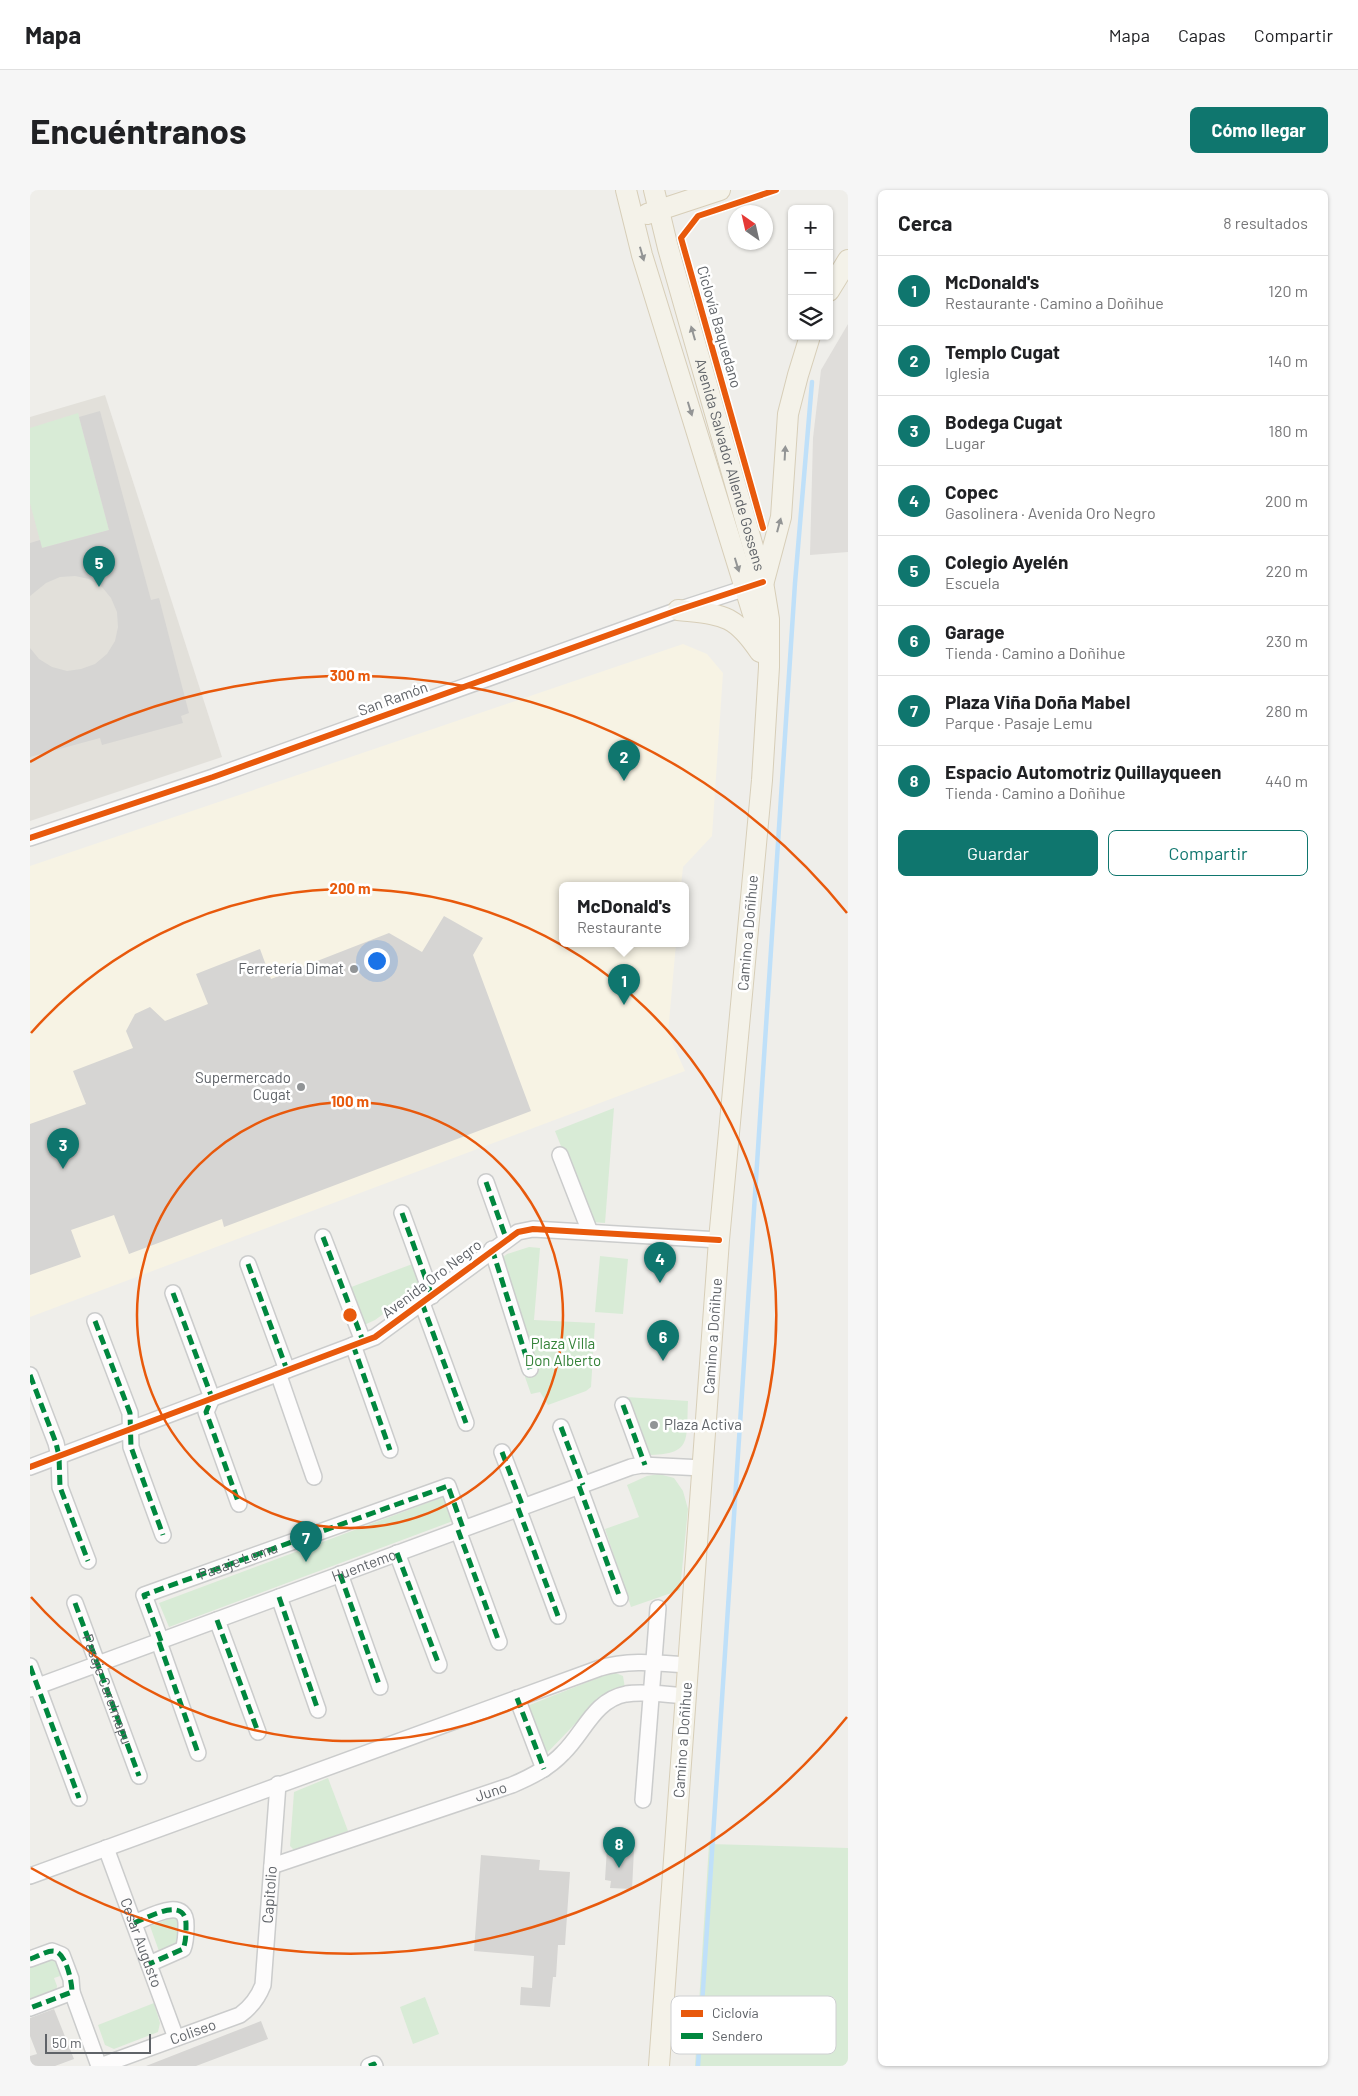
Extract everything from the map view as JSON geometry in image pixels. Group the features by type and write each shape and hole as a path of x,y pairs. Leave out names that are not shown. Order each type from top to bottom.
{"main road":[{"name":"Avenida Salvador Allende Gossens","path":"654,190 658,210 763,582 769,619 769,667"},
{"path":"633,219 720,190"},
{"name":"Avenida Salvador Allende Gossens","path":"628,191 633,219 769,667"},
{"path":"833,285 848,260"},
{"path":"763,582 781,517 788,414 809,340"},
{"path":"678,610 710,614 735,622 753,641 769,667"},
{"name":"Camino a Doñihue","path":"659,2066 719,1240 762,780 769,667"}],"street":[{"name":"San Ramón","path":"30,838 229,772 678,610 763,582"},
{"path":"560,1155 590,1232"},
{"path":"486,1182 506,1238"},
{"path":"402,1213 466,1423"},
{"name":"Avenida Oro Negro","path":"30,1467 379,1334 427,1300 506,1238 518,1232 532,1229 719,1240"},
{"path":"323,1237 358,1343 390,1450"},
{"path":"492,1249 530,1369"},
{"path":"248,1264 314,1477"},
{"path":"173,1293 212,1398 206,1412 239,1504"},
{"path":"95,1321 130,1413 131,1447 163,1535"},
{"path":"30,1375 59,1456 60,1487 88,1561"},
{"path":"623,1404 645,1465"},
{"path":"561,1427 620,1598"},
{"path":"502,1452 558,1616"},
{"name":"Huentemo","path":"34,1688 631,1467 645,1465 703,1468"},
{"name":"Pasaje Lemu","path":"160,1641 144,1595 448,1486 499,1642"},
{"path":"397,1553 439,1665"},
{"path":"340,1574 380,1687"},
{"path":"279,1597 318,1710"},
{"name":"Pasaje Carelmapu","path":"75,1603 139,1776"},
{"path":"643,1800 658,1608"},
{"path":"218,1620 258,1732"},
{"path":"160,1641 198,1754"},
{"path":"30,1876 278,1784 616,1663 654,1662 688,1665"},
{"path":"30,1666 34,1688 79,1798"},
{"name":"Juno","path":"272,1866 523,1780 544,1769 564,1753 593,1714 608,1701 625,1694 687,1696"},
{"path":"517,1698 544,1769"},
{"name":"Capitolio","path":"254,2003 263,1985 278,1784"},
{"name":"Cesar Augusto","path":"106,1848 176,2038"},
{"path":"134,1923 174,1909 182,1911 186,1917 183,1949 149,1964"},
{"path":"30,1959 52,1951 59,1952 64,1959 71,1979 72,1992 100,2066"},
{"path":"30,2008 72,1992"},
{"name":"Coliseo","path":"100,2066 240,2015 254,2003"},
{"path":"369,2066 374,2064 375,2066"}],"shaded area":[{"path":"848,324 848,552 810,555 813,438 821,370"},
{"path":"105,395 222,757 30,821 30,417"},
{"path":"683,644 707,654 723,673 712,836 683,867 681,882 559,882 559,947 676,947 668,1033 685,1071 30,1317 30,866"}],"green space":[{"path":"78,413 109,530 42,548 30,503 30,428"},
{"path":"614,1108 605,1223 591,1222 555,1131"},
{"name":"Plaza Villa Don Alberto","path":"529,1247 540,1248 534,1320 595,1323 591,1387 586,1391 548,1405 540,1392 531,1394 525,1377 536,1370 502,1258 507,1254"},
{"path":"600,1256 628,1259 623,1314 595,1312"},
{"path":"415,1263 423,1285 375,1320 360,1327 346,1289"},
{"path":"626,1397 688,1401 686,1435 684,1443 680,1448 673,1452 647,1455"},
{"path":"659,1474 674,1478 683,1491 688,1509 680,1590 631,1607 605,1529 639,1517 627,1485 647,1476"},
{"path":"443,1497 453,1521 169,1627 159,1603"},
{"path":"613,1672 623,1676 625,1688 601,1697 545,1755 527,1706"},
{"path":"328,1778 348,1831 294,1850 290,1846 294,1792"},
{"path":"709,1844 848,1848 848,2066 695,2066 696,2054 836,2054 836,1996 699,1996"},
{"path":"180,1915 179,1947 160,1954 150,1926"},
{"path":"56,1958 63,1975 54,1978 57,1986 56,1992 30,2002 30,1967"},
{"path":"425,1997 439,2034 413,2044 400,2007"},
{"path":"154,2003 160,2023 158,2032 114,2049 105,2045 98,2025"}],"building":[{"path":"100,411 151,600 159,598 189,713 181,716 183,723 102,745 100,738 30,757 30,648 39,659 52,667 67,671 81,669 95,664 107,654 115,641 118,627 117,612 111,598 102,587 89,579 75,576 60,577 46,583 30,596 30,543 40,540 42,548 109,530 79,417"},
{"name":"Supermercado Cugat","path":"444,916 483,938 473,955 531,1111 224,1227 222,1219 129,1254 114,1215 71,1230 81,1257 30,1275 30,1124 86,1104 73,1071 133,1048 126,1031 135,1014 150,1007 165,1021 208,1004 196,974 260,949 271,979 389,933 422,952"},
{"path":"607,1848 634,1850 632,1889 610,1888 611,1881 605,1880"},
{"path":"481,1855 540,1860 539,1870 570,1872 565,1945 558,1945 556,1977 553,1977 550,2007 520,2005 521,1987 532,1988 534,1956 474,1951"},
{"path":"54,2009 74,2059 55,2066 30,2066 30,2056 37,2054 30,2036 30,2018"},
{"path":"261,2021 268,2039 196,2066 146,2066"}],"waterway":[{"path":"703,1996 795,583 812,382"},
{"path":"698,2066 699,2054"}],"marked path":[{"path":"486,1182 506,1238"},
{"path":"402,1213 432,1296"},
{"path":"323,1237 363,1341"},
{"path":"492,1249 530,1369"},
{"path":"248,1264 287,1370"},
{"path":"173,1293 212,1398 206,1412 239,1504"},
{"path":"422,1303 466,1423"},
{"path":"95,1321 130,1413 131,1447 163,1535"},
{"path":"353,1345 390,1450"},
{"path":"30,1375 56,1443 59,1456 60,1487 88,1561"},
{"path":"623,1405 645,1465"},
{"path":"561,1427 583,1485"},
{"path":"502,1452 523,1507"},
{"path":"161,1641 144,1595 448,1486 463,1528"},
{"path":"579,1486 620,1598"},
{"path":"518,1508 558,1616"},
{"path":"458,1530 499,1642"},
{"path":"397,1553 439,1665"},
{"path":"340,1574 380,1687"},
{"path":"279,1597 318,1710"},
{"path":"75,1603 139,1776"},
{"path":"217,1620 258,1732"},
{"path":"159,1642 198,1753"},
{"path":"30,1666 79,1798"},
{"path":"517,1698 544,1769"},
{"path":"134,1923 157,1913 174,1910 180,1912 185,1917 186,1935 183,1949 149,1964"},
{"path":"30,1959 50,1951 58,1952 65,1961 72,1992 30,2008"},
{"path":"369,2066 374,2064 375,2066"}],"cycle path":[{"name":"Ciclovía Baquedano","path":"763,528 681,238 698,216 776,190"},
{"path":"30,838 213,777 678,610 763,582"},
{"path":"30,1467 375,1337 518,1232 533,1229 719,1240"}],"place":[{"name":"Colegio Ayelén","path":"99,587"},
{"name":"Templo Cugat","path":"624,781"},
{"name":"Ferretería Dimat","path":"354,969"},
{"name":"McDonald's","path":"624,1005"},
{"name":"Supermercado Cugat","path":"301,1087"},
{"name":"Bodega Cugat","path":"63,1169"},
{"name":"Copec","path":"660,1283"},
{"name":"Garage","path":"663,1361"},
{"name":"Plaza Activa","path":"654,1425"},
{"name":"Plaza Viña Doña Mabel","path":"306,1562"},
{"name":"Espacio Automotriz Quillayqueen","path":"619,1868"}]}
